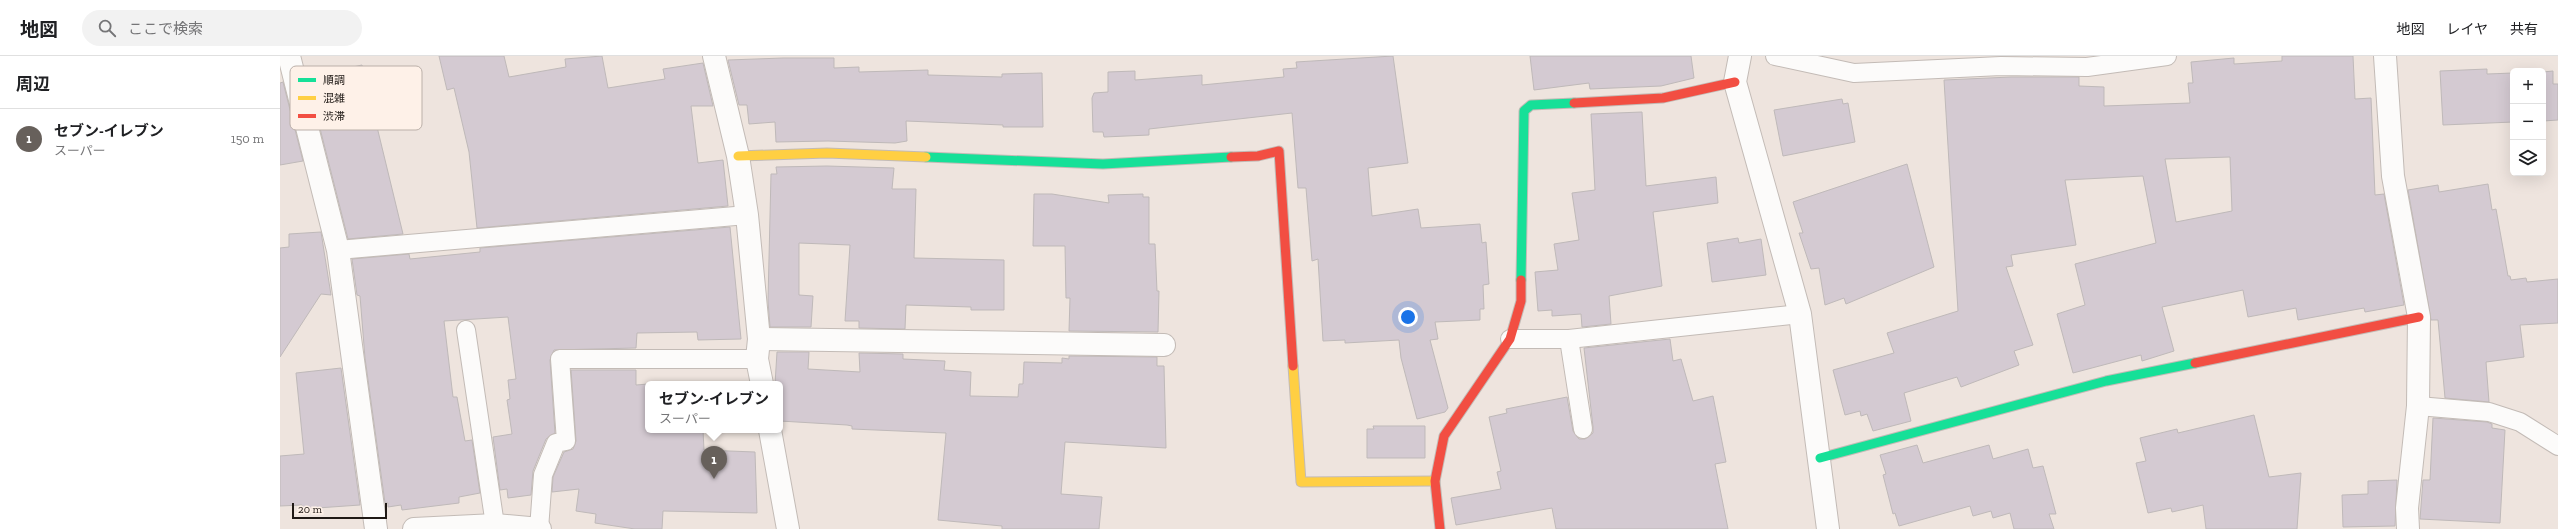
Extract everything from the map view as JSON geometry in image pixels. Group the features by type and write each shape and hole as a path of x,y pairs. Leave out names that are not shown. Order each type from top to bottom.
{"street":[{"path":"289,56 292,66"},
{"path":"714,56 738,156 747,215 762,381"},
{"path":"1740,56 1735,82 1800,314 1820,458 1828,529"},
{"path":"2385,56 2393,176 2419,317 2418,406 2407,508 2408,529"},
{"path":"1440,529 1435,481 1444,436 1510,339 1521,301 1524,111 1531,105 1663,98 1735,82"},
{"path":"308,130 338,250 376,529"},
{"path":"738,156 827,153 1103,164 1258,156 1279,152 1301,482 1435,481"},
{"path":"1820,458 2106,381 2419,317"},
{"path":"758,349 1164,345"},
{"path":"771,433 788,529"},
{"path":"414,529 495,524 539,529"}],"lane":[{"path":"1775,56 1854,73 2001,66 2088,67 2167,56"},
{"path":"338,250 747,215"},
{"path":"1510,339 1569,339 1800,314"},
{"path":"466,330 495,524"},
{"path":"1569,339 1583,429"},
{"path":"539,529 543,474 556,444 566,441 560,358 758,349"},
{"path":"2418,406 2489,412 2520,422 2558,446"}],"building":[{"path":"439,56 504,56 509,77 566,67 565,59 602,56 608,88 665,79 663,69 703,63 713,106 691,106 698,163 723,160 728,206 477,228 469,152 454,88 447,90"},
{"path":"1393,56 1408,163 1368,168 1372,216 1418,209 1421,228 1480,224 1482,243 1486,242 1489,284 1483,285 1484,309 1480,309 1480,320 1435,322 1438,339 1430,340 1448,408 1445,412 1417,419 1401,358 1399,340 1345,343 1345,340 1323,341 1318,259 1312,261 1306,188 1298,188 1292,113 1149,129 1149,135 1104,137 1103,132 1093,132 1092,98 1094,93 1108,92 1108,72 1135,71 1135,80 1202,75 1202,85 1284,77 1283,69 1297,68 1296,62"},
{"path":"1530,56 1691,56 1694,78 1661,86 1590,89 1589,83 1534,90"},
{"path":"2282,56 2353,56 2355,99 2371,98 2375,195 2384,194 2404,305 2365,312 2364,308 2298,320 2296,308 2248,317 2243,290 2162,307 2174,351 2142,361 2141,355 2073,373 2057,314 2085,305 2075,264 2156,243 2143,176 2065,180 2076,245 2011,255 2013,266 2006,267 2033,345 2014,351 2019,365 1961,387 1957,377 1904,393 1911,421 1873,431 1867,414 1861,416 1860,411 1845,415 1833,370 1894,353 1887,333 1958,311 1944,80 2011,77 2079,77 2079,86 2104,87 2104,106 2190,103 2188,83 2193,83 2191,62 2234,58 2234,64 2282,61","holes":["2230,157 2232,211 2176,222 2165,159"]},
{"path":"834,58 834,68 859,67 859,72 928,70 928,75 1002,77 1002,74 1042,73 1043,127 1003,127 1003,125 906,121 907,141 895,143 828,141 776,142 775,122 749,124 747,105 739,105 728,60"},
{"path":"2487,69 2487,74 2510,73 2510,122 2443,125 2440,71"},
{"path":"2553,71 2553,84 2558,84 2558,120 2546,121 2546,72"},
{"path":"283,82 290,110 290,130 295,130 303,161 280,165 280,83"},
{"path":"1842,99 1843,104 1848,103 1855,142 1783,156 1774,110"},
{"path":"1642,112 1646,186 1716,177 1718,203 1653,212 1662,286 1609,296 1611,324 1582,327 1581,314 1552,316 1552,310 1538,311 1535,272 1558,270 1554,244 1579,240 1572,193 1595,190 1591,114"},
{"path":"320,130 378,130 403,234 348,239"},
{"path":"1907,164 1934,267 1846,304 1844,298 1825,305 1819,268 1811,269 1799,233 1803,233 1793,202"},
{"path":"827,166 894,168 892,189 916,189 914,258 1004,260 1004,310 971,310 971,307 906,305 905,329 859,328 859,321 845,321 850,245 799,243 799,295 813,296 811,327 770,327 768,301 771,174 777,174 776,167"},
{"path":"2488,184 2492,210 2496,209 2508,276 2510,276 2511,280 2526,278 2527,282 2558,279 2558,323 2520,325 2524,357 2486,362 2489,402 2445,398 2438,320 2431,320 2408,190 2438,185 2439,192"},
{"path":"1034,194 1052,194 1109,203 1108,195 1143,194 1143,197 1149,197 1149,244 1155,244 1157,291 1159,291 1158,332 1069,331 1070,298 1066,298 1065,246 1033,246"},
{"path":"730,227 741,339 698,340 697,332 637,333 636,348 554,350 550,360 555,433 546,439 533,471 531,495 508,498 507,489 500,490 493,437 512,434 507,400 510,399 508,380 516,379 508,317 444,321 453,397 457,397 465,441 472,440 480,493 459,497 459,503 402,510 401,505 388,507 388,503 385,503 365,358 360,296 357,295 352,259 409,254 410,259 480,252 480,248"},
{"path":"321,232 331,295 321,294 280,357 280,248 289,247 289,234"},
{"path":"1738,238 1739,243 1761,239 1766,275 1712,282 1707,243"},
{"path":"1670,339 1673,361 1681,359 1693,401 1713,396 1726,462 1715,464 1728,529 1556,529 1552,508 1456,525 1451,498 1501,489 1497,472 1501,471 1489,417 1507,413 1506,409 1567,397 1573,431 1579,439 1585,439 1593,433 1593,427 1584,348"},
{"path":"777,352 809,352 808,369 860,372 859,353 903,354 903,359 945,361 944,370 971,372 970,396 1018,397 1019,384 1023,384 1024,362 1062,363 1062,358 1069,359 1069,356 1157,357 1157,366 1164,366 1166,448 1065,442 1061,494 1102,497 1099,529 1002,529 1002,526 938,520 946,433 852,429 852,426 847,425 783,421 783,381 775,381"},
{"path":"341,368 360,505 303,509 302,505 280,506 280,456 304,454 296,373"},
{"path":"571,370 636,370 636,385 645,384 645,433 703,433 704,450 755,452 757,513 663,511 662,529 635,529 595,523 596,514 576,511 579,489 552,492 553,477 564,452 573,449 576,441"},
{"path":"2254,415 2269,477 2301,473 2297,529 2206,529 2203,505 2172,512 2171,508 2148,513 2136,463 2146,461 2140,438 2177,429 2178,433"},
{"path":"2433,418 2487,422 2492,424 2492,428 2505,430 2500,523 2420,519 2423,480 2430,480"},
{"path":"1373,426 1425,426 1425,458 1367,458 1367,429 1374,429"},
{"path":"1917,445 1923,463 1989,445 1993,459 2028,449 2033,468 2043,466 2056,514 2049,514 2054,529 2014,529 2010,513 1993,518 1991,511 1973,516 1970,506 1899,526 1895,513 1893,514 1883,475 1886,474 1880,455"},
{"path":"2397,480 2395,526 2343,527 2342,495 2368,494 2368,481"}],"traffic: fast":[{"path":"1521,280 1524,111 1531,105 1574,103"},
{"path":"926,157 1103,164 1231,157"},
{"path":"1820,458 2106,381 2195,363"}],"traffic: slow":[{"path":"738,156 827,153 926,157"},
{"path":"1293,366 1301,482 1435,481"}],"traffic: jam":[{"path":"1574,103 1663,98 1735,82"},
{"path":"1231,157 1258,156 1279,151 1293,366"},
{"path":"1440,529 1435,481 1444,436 1510,339 1521,301 1521,280"},
{"path":"2195,363 2419,317"}],"place":[{"name":"セブン-イレブン","path":"714,479"}]}
